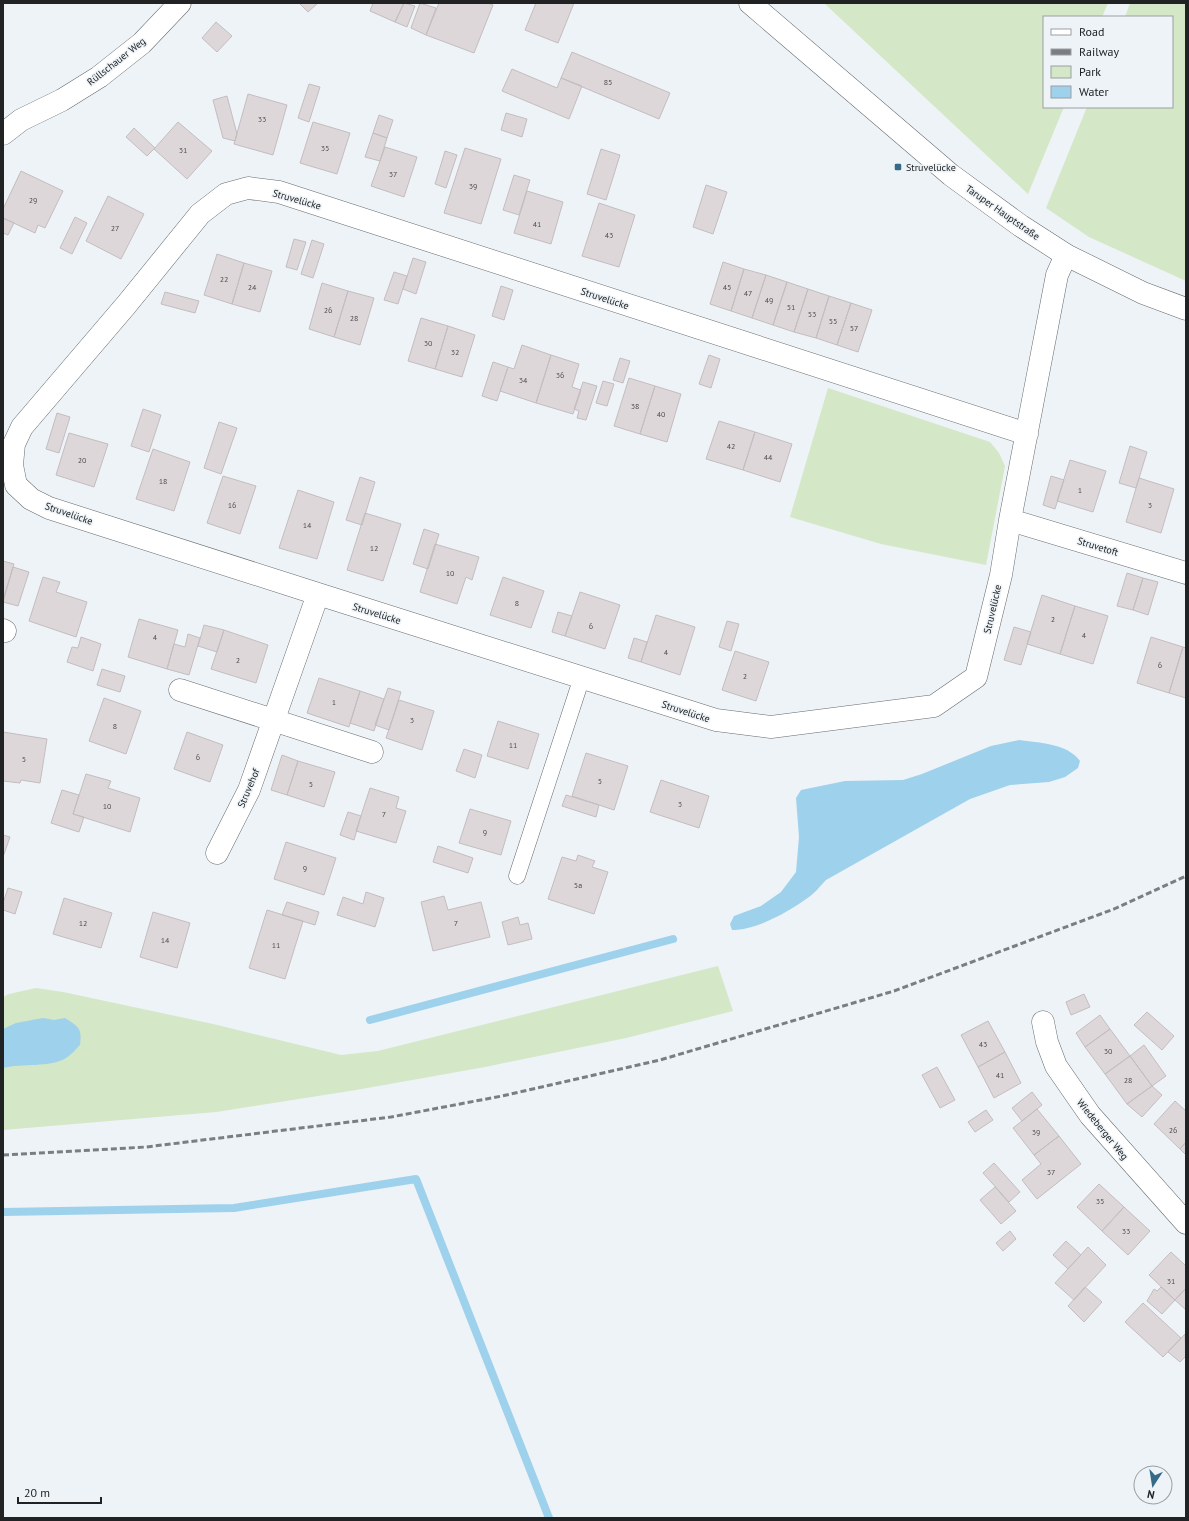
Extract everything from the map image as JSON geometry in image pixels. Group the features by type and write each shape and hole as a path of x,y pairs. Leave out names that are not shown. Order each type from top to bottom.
{"street":[{"name":"Rüllschauer Weg","path":"3,134 21,120 62,100 99,77 142,43 180,3"},
{"name":"Taruper Hauptstraße","path":"750,3 951,175 1021,226 1066,255 1143,293 1186,309"},
{"name":"Struvelücke","path":"1027,434 279,192 248,188 226,194 200,214 136,294 22,427 14,444 10,486 49,508 716,720 771,727 934,706 976,677 1000,575 1010,520 1027,434 1057,276 1066,255"},
{"name":"Struvetoft","path":"1010,520 1186,573"},
{"name":"Struvehof","path":"217,853 249,790 318,594"},
{"path":"180,690 372,752"},
{"name":"Wiedeberger Weg","path":"1043,1022 1047,1042 1056,1066 1081,1103 1114,1143 1186,1224"}],"lane":[{"path":"517,876 582,678"}],"green space":[{"path":"824,3 1108,3 1102,16 1043,16 1043,108 1064,108 1028,194"},
{"path":"1130,3 1186,3 1186,281 1089,237 1046,208 1087,108 1173,108 1173,16 1125,16"},
{"path":"828,388 990,442 999,453 1005,466 986,565 881,544 790,517"},
{"path":"718,966 733,1011 626,1038 485,1067 356,1090 216,1112 3,1130 3,997 9,994 36,988 63,992 213,1024 341,1055 378,1051"}],"water":[{"path":"1019,740 1044,743 1060,747 1074,755 1080,761 1078,768 1065,777 1049,782 1010,785 970,799 826,880 816,891 801,903 782,914 762,924 732,930 730,924 734,916 761,906 781,892 796,872 799,837 796,798 801,790 845,781 903,780 922,774 991,746"},
{"path":"43,1018 54,1020 65,1018 74,1024 80,1031 80,1045 72,1054 59,1061 3,1068 3,1029 16,1023"}],"building":[{"path":"299,3 318,3 308,12"},
{"path":"373,3 404,3 395,22 370,11"},
{"path":"404,3 415,6 407,27 395,22"},
{"path":"420,3 436,8 426,35 411,28"},
{"path":"439,3 488,3 493,5 474,53 426,35"},
{"path":"536,3 574,3 558,43 525,30"},
{"path":"216,22 232,36 217,52 202,38"},
{"path":"572,52 670,93 659,119 561,78"},
{"path":"512,69 557,88 561,78 582,86 569,119 502,91"},
{"path":"309,84 320,87 309,122 298,118"},
{"path":"248,94 287,105 273,155 234,144"},
{"path":"227,96 237,134 235,141 223,138 213,100"},
{"path":"506,113 527,119 522,137 501,130"},
{"path":"379,115 393,120 387,138 373,133"},
{"path":"178,122 212,151 187,179 154,149"},
{"path":"313,122 350,133 337,174 300,163"},
{"path":"134,128 155,148 147,156 126,137"},
{"path":"373,133 387,138 380,161 365,157"},
{"path":"385,147 417,157 404,197 371,186"},
{"path":"465,148 501,159 481,224 444,213"},
{"path":"601,149 620,155 606,200 587,194"},
{"path":"445,151 457,155 446,188 435,184"},
{"path":"21,171 63,191 45,228 38,225 35,233 3,218 3,209"},
{"path":"514,175 530,180 519,215 503,210"},
{"path":"706,185 727,192 713,234 693,227"},
{"path":"527,191 563,202 551,244 514,233"},
{"path":"108,196 144,214 121,259 86,241"},
{"path":"599,203 635,215 619,267 582,256"},
{"path":"75,217 87,223 72,254 60,248"},
{"path":"3,218 14,223 8,235 3,233"},
{"path":"294,239 306,242 297,270 286,267"},
{"path":"312,240 324,244 313,278 301,274"},
{"path":"217,254 244,263 232,304 204,295"},
{"path":"413,258 426,262 416,294 403,289"},
{"path":"723,262 744,269 731,311 710,304"},
{"path":"244,263 272,271 260,312 232,304"},
{"path":"744,269 766,275 752,318 731,311"},
{"path":"394,272 407,276 398,304 384,300"},
{"path":"766,275 787,282 773,325 752,318"},
{"path":"787,282 808,289 794,332 773,325"},
{"path":"322,283 348,291 334,337 309,329"},
{"path":"501,286 513,290 504,320 492,316"},
{"path":"808,289 829,296 816,338 794,332"},
{"path":"348,291 374,298 360,345 334,337"},
{"path":"165,292 199,301 195,313 161,304"},
{"path":"829,296 851,303 837,345 816,338"},
{"path":"851,303 872,310 858,352 837,345"},
{"path":"421,318 448,326 435,369 408,361"},
{"path":"448,326 475,335 462,377 435,369"},
{"path":"522,345 551,355 536,403 500,391 508,367 514,369"},
{"path":"551,355 579,364 572,387 581,390 573,414 536,403"},
{"path":"709,355 720,359 711,388 699,384"},
{"path":"620,358 630,361 623,383 613,380"},
{"path":"493,362 508,367 497,401 482,396"},
{"path":"629,378 655,386 640,434 614,426"},
{"path":"603,381 614,384 607,406 596,403"},
{"path":"583,382 597,386 586,420 577,418 579,411 574,409"},
{"path":"655,386 681,394 667,442 640,434"},
{"path":"143,409 161,415 149,452 131,446"},
{"path":"57,413 70,417 59,453 46,449"},
{"path":"719,421 755,432 743,470 706,459"},
{"path":"219,422 237,428 221,474 204,468"},
{"path":"755,432 792,444 780,482 743,470"},
{"path":"69,433 108,444 94,487 56,475"},
{"path":"1130,446 1147,452 1136,488 1119,483"},
{"path":"153,449 190,462 174,511 136,499"},
{"path":"1070,460 1106,471 1093,512 1057,501"},
{"path":"223,476 256,486 240,534 207,523"},
{"path":"1051,476 1064,480 1055,509 1043,505"},
{"path":"360,477 375,482 362,525 346,520"},
{"path":"1139,478 1174,489 1161,533 1126,522"},
{"path":"298,490 334,502 317,559 279,548"},
{"path":"365,513 401,524 383,581 347,570"},
{"path":"424,529 439,534 428,569 413,564"},
{"path":"435,544 479,557 472,580 466,577 457,604 420,592"},
{"path":"3,561 14,564 3,600"},
{"path":"13,567 29,572 18,606 3,602"},
{"path":"1127,573 1143,578 1133,610 1117,606"},
{"path":"43,577 60,582 56,592 87,602 76,637 29,621"},
{"path":"503,577 544,591 531,628 490,615"},
{"path":"1143,578 1158,582 1148,615 1133,610"},
{"path":"580,592 620,605 605,649 565,636"},
{"path":"1042,595 1075,606 1060,654 1027,644"},
{"path":"1075,606 1108,616 1093,664 1060,654"},
{"path":"558,612 572,616 565,636 552,632"},
{"path":"656,615 695,627 680,675 641,662"},
{"path":"139,619 178,630 167,669 128,657"},
{"path":"727,621 739,624 731,651 719,647"},
{"path":"204,625 224,630 217,652 198,646"},
{"path":"1014,627 1031,632 1021,665 1004,660"},
{"path":"224,630 268,645 256,683 211,669"},
{"path":"188,634 200,638 189,675 167,669 174,644 185,647"},
{"path":"81,637 101,644 93,671 67,662 72,647 78,648"},
{"path":"1151,637 1183,647 1169,693 1137,683"},
{"path":"634,638 647,642 641,662 628,658"},
{"path":"1183,647 1186,648 1186,698 1169,693"},
{"path":"735,651 769,662 756,701 722,690"},
{"path":"102,669 125,676 120,692 97,685"},
{"path":"319,678 360,691 349,727 307,713"},
{"path":"388,688 401,692 389,730 375,725"},
{"path":"360,691 384,699 374,731 350,723"},
{"path":"104,698 141,711 126,754 89,741"},
{"path":"399,700 434,711 422,750 386,738"},
{"path":"498,721 539,734 528,769 487,756"},
{"path":"3,732 47,739 40,783 21,780 20,783 3,781"},
{"path":"187,732 223,745 210,782 174,769"},
{"path":"464,749 482,755 475,778 456,771"},
{"path":"586,753 628,766 614,810 572,796"},
{"path":"282,755 298,761 287,795 271,790"},
{"path":"298,761 335,772 324,807 287,795"},
{"path":"86,774 111,781 108,788 140,798 130,832 73,814"},
{"path":"661,780 709,796 699,828 650,812"},
{"path":"370,788 399,797 396,808 406,811 396,843 356,831"},
{"path":"62,790 79,795 73,814 84,817 79,832 51,823"},
{"path":"566,795 599,805 596,817 562,806"},
{"path":"470,809 511,821 501,855 459,843"},
{"path":"348,812 361,816 354,840 340,835"},
{"path":"3,835 10,837 3,857"},
{"path":"286,842 336,858 324,895 274,879"},
{"path":"438,846 473,858 468,873 433,862"},
{"path":"578,855 595,861 592,867 608,872 594,914 548,899 562,857 576,861"},
{"path":"8,888 22,892 15,914 3,910 3,903"},
{"path":"366,892 384,898 375,927 337,915 343,897 363,904"},
{"path":"444,896 448,910 481,902 490,937 433,951 421,902"},
{"path":"64,898 112,913 101,948 53,934"},
{"path":"287,902 319,912 315,925 282,915"},
{"path":"267,910 303,921 285,979 249,968"},
{"path":"153,912 190,923 177,968 140,957"},
{"path":"518,917 520,925 528,923 532,939 508,945 502,922"},
{"path":"1084,994 1090,1007 1071,1015 1066,1002"},
{"path":"1147,1012 1174,1036 1162,1050 1134,1025"},
{"path":"1100,1015 1110,1029 1085,1047 1076,1033"},
{"path":"988,1021 1005,1052 978,1067 961,1035"},
{"path":"1110,1029 1130,1056 1105,1074 1085,1047"},
{"path":"1144,1045 1166,1076 1152,1086 1130,1056"},
{"path":"1005,1052 1021,1083 994,1098 978,1067"},
{"path":"1130,1056 1152,1086 1127,1104 1105,1074"},
{"path":"937,1067 955,1100 940,1108 922,1075"},
{"path":"1152,1086 1162,1095 1142,1117 1127,1104"},
{"path":"1032,1092 1042,1105 1022,1121 1012,1108"},
{"path":"1175,1101 1186,1111 1186,1142 1180,1149 1154,1124"},
{"path":"1037,1109 1059,1136 1034,1155 1013,1128"},
{"path":"986,1110 993,1120 975,1132 968,1122"},
{"path":"1059,1136 1081,1164 1037,1199 1022,1180 1041,1164 1034,1155"},
{"path":"1186,1142 1186,1155 1180,1149"},
{"path":"994,1163 1020,1192 1009,1202 983,1173"},
{"path":"1099,1184 1124,1207 1102,1231 1077,1207"},
{"path":"995,1187 1016,1211 1001,1224 980,1200"},
{"path":"1124,1207 1150,1231 1128,1255 1102,1231"},
{"path":"1010,1231 1016,1239 1003,1251 996,1243"},
{"path":"1066,1241 1081,1255 1068,1269 1053,1255"},
{"path":"1088,1247 1106,1265 1074,1300 1055,1283"},
{"path":"1171,1252 1186,1266 1186,1288 1175,1300 1149,1275"},
{"path":"1085,1287 1102,1302 1084,1322 1068,1306"},
{"path":"1161,1287 1175,1300 1162,1314 1147,1301 1154,1289 1157,1291"},
{"path":"1186,1288 1186,1310 1175,1300"},
{"path":"1143,1303 1181,1338 1163,1357 1125,1322"},
{"path":"1185,1334 1186,1356 1180,1362 1168,1352"}],"waterway":[{"path":"370,1020 673,939"},
{"path":"3,1212 234,1208 416,1179 549,1518"}],"railway":[{"path":"3,1155 146,1147 391,1117 502,1096 660,1060 894,991 1114,909 1186,876"}],"place":[{"name":"Struvelücke","path":"898,167"}]}
